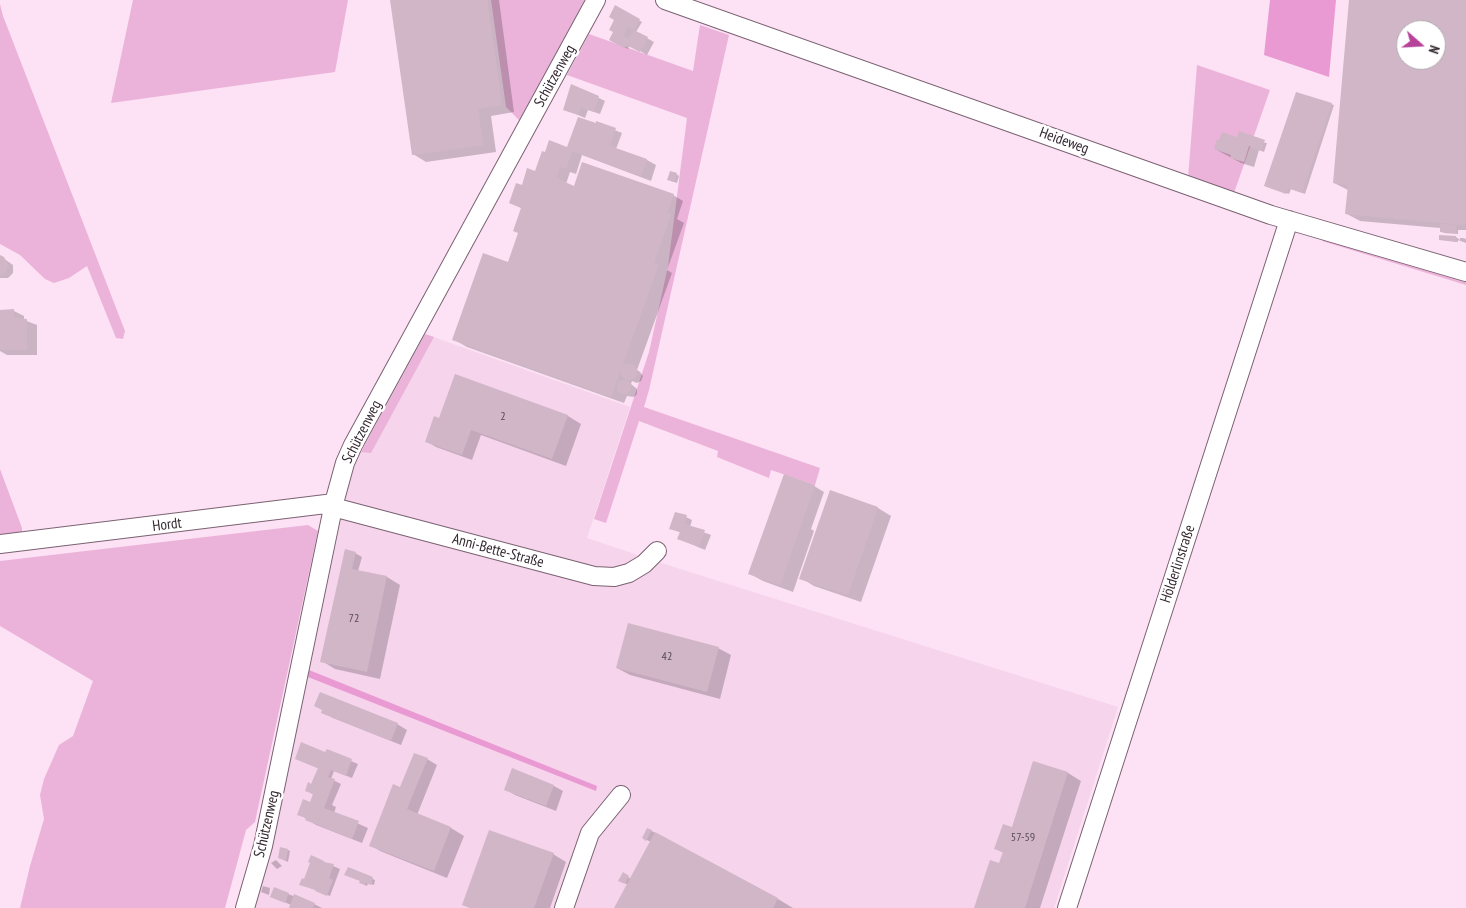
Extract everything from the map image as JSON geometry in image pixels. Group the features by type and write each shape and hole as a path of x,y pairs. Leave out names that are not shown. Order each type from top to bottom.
{"street":[{"name":"Schützenweg","path":"245,908 276,785 333,505 342,472 353,445 596,0"},
{"name":"Heideweg","path":"665,0 1290,220 1466,272"},
{"name":"Hölderlinstraße","path":"1067,908 1290,220"},
{"name":"Hordt","path":"0,544 333,505"},
{"name":"Anni-Bette-Straße","path":"333,505 526,559 602,577 614,577 629,573 644,564 657,551"},
{"path":"564,908 590,833 621,795"}],"shaded area":[{"path":"133,0 348,0 335,72 111,103"},
{"path":"491,0 585,0 520,121 506,107"},
{"path":"1270,0 1336,0 1329,77 1264,55"},
{"path":"0,4 125,331 123,339 116,338 87,266 69,278 54,283 45,279 20,255 0,244"},
{"path":"700,25 729,35 644,407 820,468 815,485 771,470 769,478 717,457 718,451 639,421 606,523 594,519 649,352 668,266 687,118 567,75 589,34 693,71"},
{"path":"1197,65 1270,90 1234,193 1188,178"},
{"path":"1328,226 1466,264 1466,285 1322,241"},
{"path":"425,334 630,407 587,538 1118,707 1054,908 255,908 308,677 348,487 357,459"},
{"path":"425,334 434,337 371,453 361,452"},
{"path":"0,469 22,528 22,532 17,535 0,537"},
{"path":"308,525 318,531 255,822 246,830 225,908 20,908 44,819 40,795 44,779 59,745 73,736 93,681 0,626 0,561"},
{"path":"309,670 597,786 596,791 308,677"}],"building":[{"path":"390,0 487,0 502,105 478,109 483,145 412,155"},
{"path":"1349,0 1466,0 1465,225 1345,214 1348,185 1333,183"},
{"path":"615,5 640,19 634,30 648,37 640,52 626,45 624,48 609,40 613,32 609,30 614,20 609,17","holes":["628,26 634,30 629,39 623,36"]},
{"path":"571,84 599,96 594,112 581,107 578,115 563,110"},
{"path":"1296,92 1332,103 1302,193 1288,188 1286,194 1264,186"},
{"path":"578,117 616,128 610,146 647,159 641,176 572,151 566,169 560,167 556,178 574,186 582,162 674,194 667,213 671,214 654,263 659,264 611,397 452,340 483,253 508,262 518,233 513,231 521,208 509,203 516,183 522,185 527,168 535,171 542,151 545,152 549,140 567,147"},
{"path":"1239,131 1265,140 1261,151 1249,146 1244,162 1230,158 1231,155 1214,149 1217,139 1219,140 1222,132 1237,137"},
{"path":"670,171 677,173 674,182 667,180"},
{"path":"1440,224 1456,225 1455,233 1440,232"},
{"path":"1439,235 1456,236 1456,242 1439,240"},
{"path":"0,255 4,257 8,265 5,273 0,276"},
{"path":"14,309 14,318 27,319 27,350 0,350 0,310"},
{"path":"629,364 637,372 629,380 621,372"},
{"path":"455,374 568,415 552,459 471,430 462,455 425,442 434,416 439,418"},
{"path":"621,380 627,380 631,387 627,394 621,394 617,390 617,384"},
{"path":"784,474 815,485 780,585 748,574"},
{"path":"830,490 878,507 848,595 799,579"},
{"path":"675,512 687,515 684,524 705,530 699,547 677,539 680,532 669,529"},
{"path":"345,549 356,552 352,569 387,576 367,672 320,662"},
{"path":"628,623 719,647 707,692 616,668"},
{"path":"320,692 398,723 391,741 321,713 322,710 314,706"},
{"path":"301,742 325,752 327,749 352,759 346,776 331,770 328,777 335,779 324,808 359,821 352,839 297,815 303,799 310,802 313,794 305,791 308,782 311,784 318,768 295,759"},
{"path":"414,753 428,758 407,809 451,827 434,871 369,846 393,784 400,787"},
{"path":"1033,761 1068,772 1025,908 974,908 990,860 999,863 1003,852 994,849 1003,824 1012,827"},
{"path":"512,768 554,785 546,806 504,790"},
{"path":"647,828 652,830 646,841 642,838"},
{"path":"489,830 554,853 534,908 470,908 462,905"},
{"path":"655,832 778,898 773,908 614,908"},
{"path":"280,847 288,849 286,861 278,858"},
{"path":"311,855 324,862 334,864 329,878 333,880 327,896 316,890 299,885 302,878 304,879"},
{"path":"348,867 373,877 371,885 359,883 360,881 344,875"},
{"path":"623,872 629,876 625,884 618,881"},
{"path":"274,887 289,893 285,903 270,897"},
{"path":"294,894 315,903 313,908 289,908"}]}
